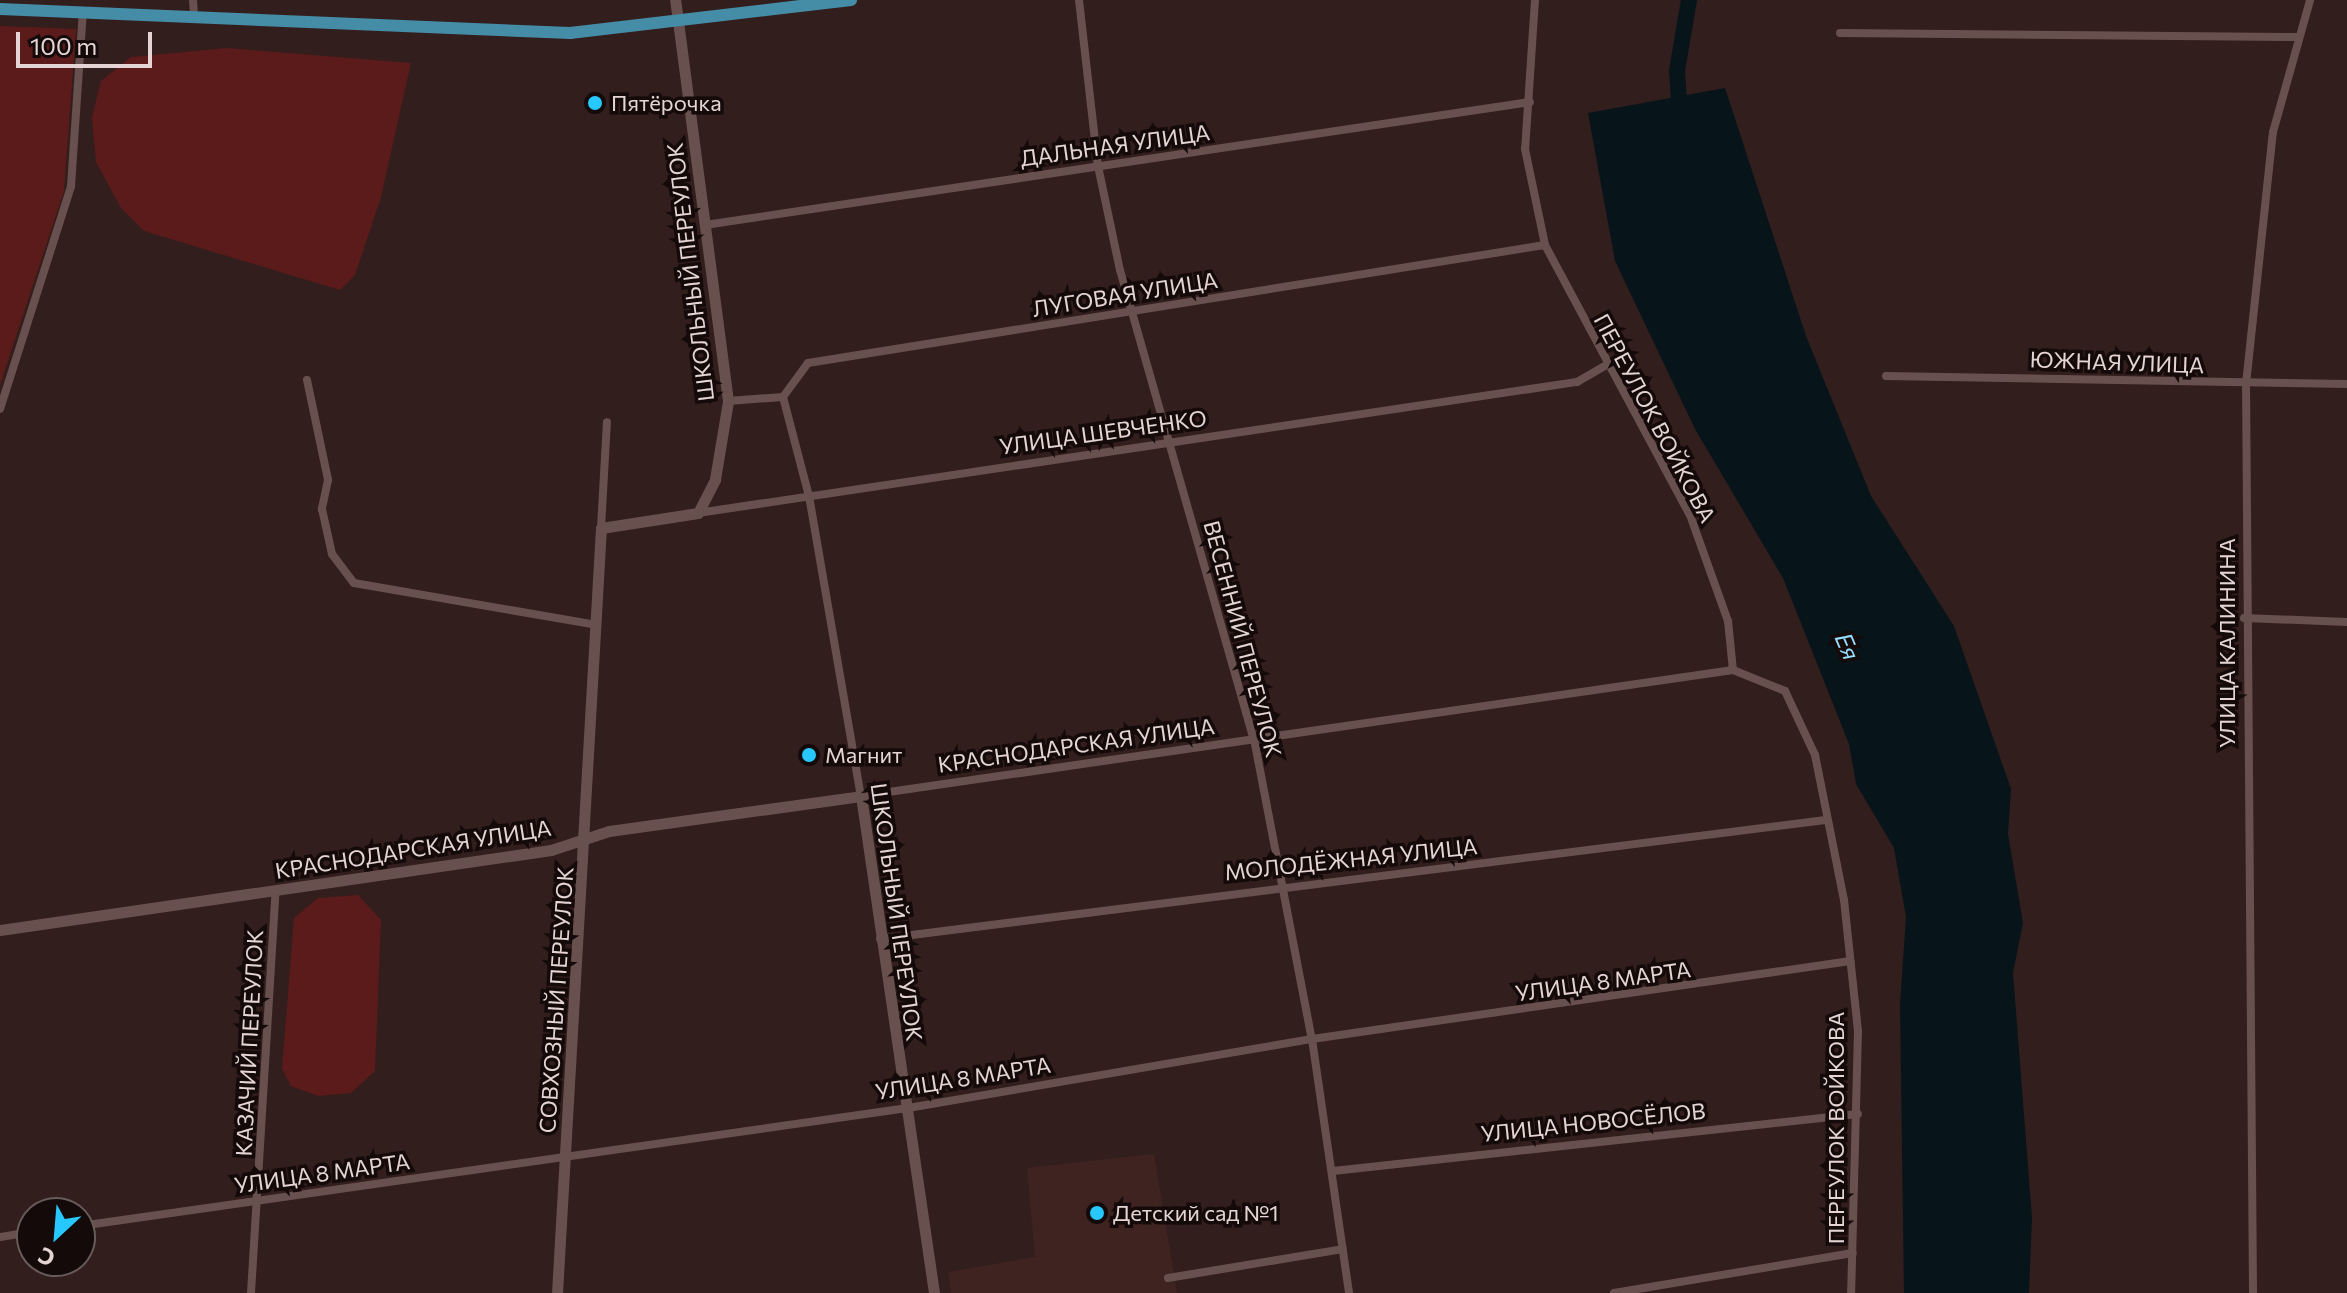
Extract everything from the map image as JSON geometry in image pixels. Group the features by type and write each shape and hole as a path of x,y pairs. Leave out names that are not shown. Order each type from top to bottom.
{"main road":[{"path":"0,9 526,33 679,23 851,0"}],"street":[{"path":"193,0 194,16"},
{"name":"ШКОЛЬНЫЙ ПЕРЕУЛОК","path":"675,0 728,401 715,479 698,513"},
{"name":"ВЕСЕННИЙ ПЕРЕУЛОК","path":"1079,0 1098,166 1170,443 1254,739 1312,1039 1349,1293"},
{"name":"ПЕРЕУЛОК ВОЙКОВА","path":"1535,0 1525,149 1545,245 1606,365 1690,515 1728,621 1733,670 1785,691 1801,715 1826,820 1850,961 1858,1114 1851,1293"},
{"name":"УЛИЦА КАЛИНИНА","path":"2253,1293 2244,618 2246,384 2273,132 2310,0"},
{"path":"0,409 71,186 83,12"},
{"path":"1840,33 2298,37"},
{"name":"ДАЛЬНАЯ УЛИЦА","path":"705,225 1530,102"},
{"name":"ЛУГОВАЯ УЛИЦА","path":"783,397 808,363 1545,245"},
{"name":"УЛИЦА ШЕВЧЕНКО","path":"601,528 1577,382 1606,365"},
{"name":"ЮЖНАЯ УЛИЦА","path":"1886,376 2347,384"},
{"path":"307,380 328,480 322,509 332,554 354,583 596,625"},
{"path":"728,401 783,397"},
{"name":"ШКОЛЬНЫЙ ПЕРЕУЛОК","path":"783,397 809,496 861,796 934,1293"},
{"name":"СОВХОЗНЫЙ ПЕРЕУЛОК","path":"557,1293 586,840 607,422"},
{"path":"2244,618 2347,622"},
{"name":"КРАСНОДАРСКАЯ УЛИЦА","path":"0,930 276,890 861,796 1733,670"},
{"name":"МОЛОДЁЖНАЯ УЛИЦА","path":"880,939 1282,883 1826,820"},
{"name":"КАЗАЧИЙ ПЕРЕУЛОК","path":"251,1293 276,890"},
{"name":"УЛИЦА 8 МАРТА","path":"96,1224 908,1108 1312,1039 1850,961"},
{"name":"УЛИЦА НОВОСЁЛОВ","path":"1333,1171 1858,1114"},
{"path":"1168,1278 1343,1249"},
{"path":"1614,1293 1853,1253"}],"shaded area":[{"path":"0,26 76,29 64,191 0,385"},
{"path":"227,48 411,63 381,197 355,275 340,290 144,231 121,208 96,162 92,117 101,81 131,57"},
{"path":"358,895 381,920 375,1071 351,1093 318,1096 291,1086 282,1069 294,918 318,898"},
{"name":"Детский сад №1","path":"1154,1154 1177,1293 951,1293 948,1272 1035,1257 1027,1168"}],"water":[{"path":"1725,88 1806,336 1871,496 1954,626 2011,789 2008,834 2023,923 2013,973 2032,1218 2029,1293 1904,1293 1900,1004 1906,917 1894,848 1856,784 1849,744 1783,578 1695,429 1615,261 1588,113"}],"waterway":[{"name":"Ея","path":"1680,117 1677,71 1689,0"}],"place":[{"name":"Пятёрочка","path":"595,103"},
{"name":"Магнит","path":"809,755"},
{"name":"Детский сад №1","path":"1097,1213"}]}
